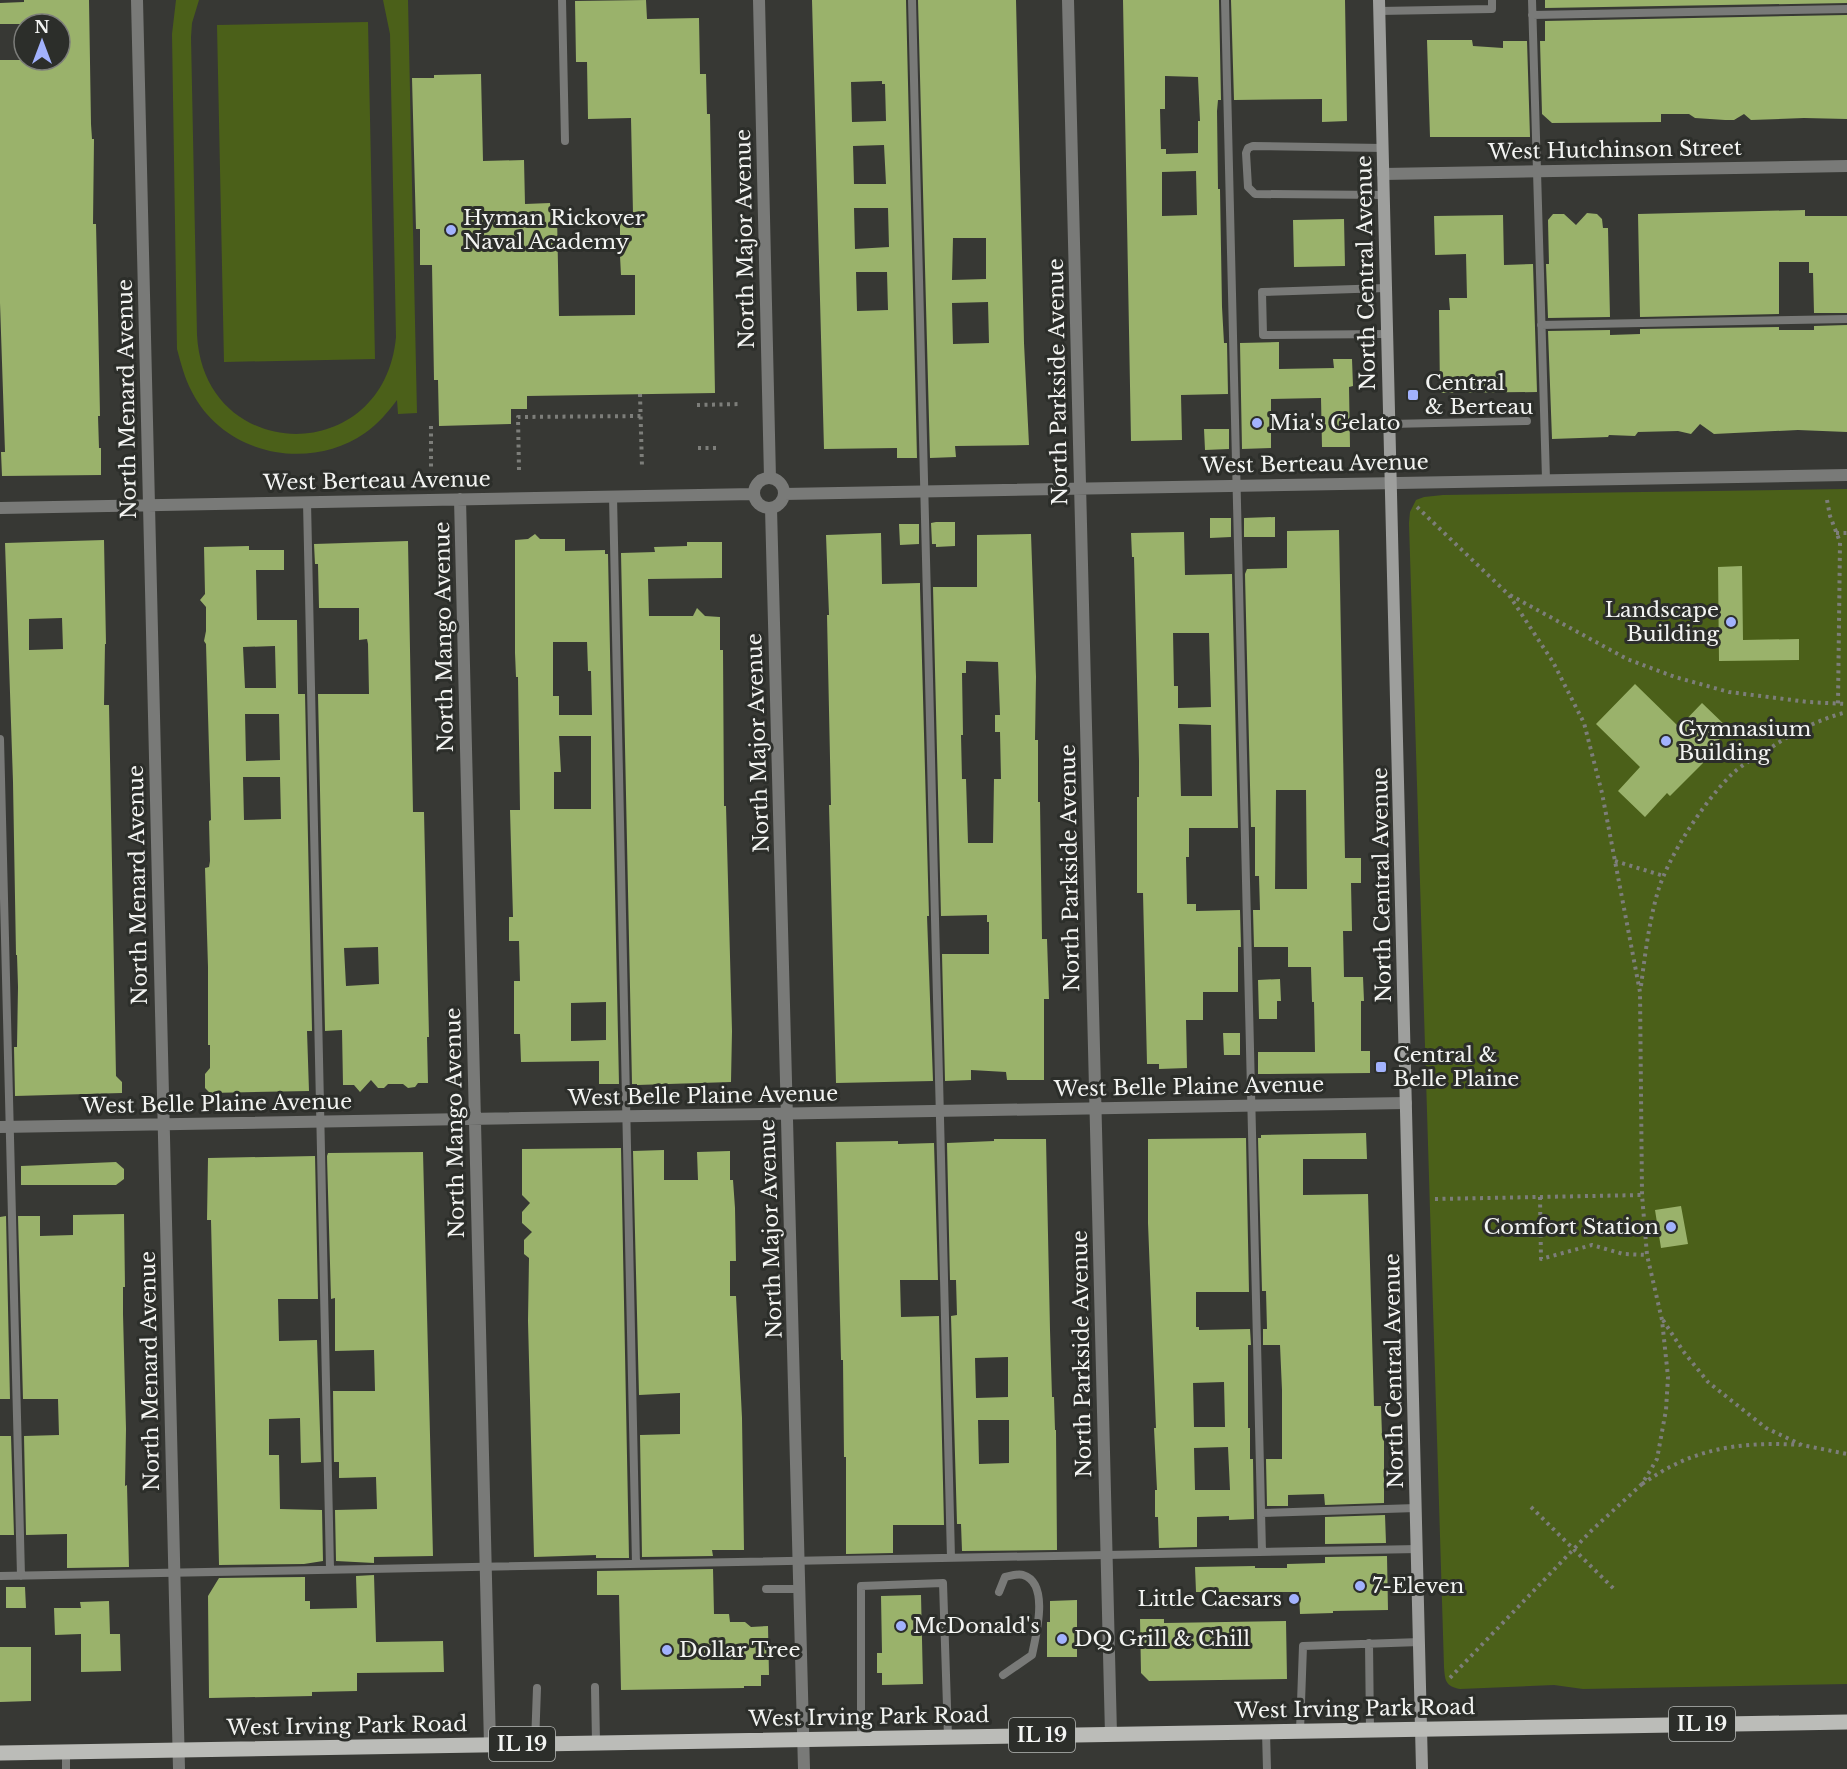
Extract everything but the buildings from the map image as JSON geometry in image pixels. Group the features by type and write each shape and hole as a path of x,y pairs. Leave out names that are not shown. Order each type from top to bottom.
{"main road":[{"name":"North Central Avenue","path":"1379,6 1422,1769"},
{"name":"West Irving Park Road","path":"0,1753 1847,1722"}],"street":[{"name":"North Menard Avenue","path":"137,0 179,1769"},
{"name":"North Major Avenue","path":"759,0 770,478"},
{"name":"North Parkside Avenue","path":"1068,0 1111,1734"},
{"name":"West Hutchinson Street","path":"1383,174 1847,166"},
{"name":"West Berteau Avenue","path":"784,494 1847,475"},
{"path":"770,478 782,486 784,494 780,504 771,508 758,503 754,494 757,484 770,478"},
{"name":"West Berteau Avenue","path":"0,508 754,494"},
{"name":"North Mango Avenue","path":"460,500 490,1745"},
{"name":"North Major Avenue","path":"771,508 804,1769"},
{"name":"West Belle Plaine Avenue","path":"5,1127 1406,1103"}],"lane":[{"path":"562,0 565,141"},
{"path":"912,0 951,1558"},
{"path":"1225,0 1262,1552"},
{"path":"1433,0 1433,10"},
{"path":"1379,6 1433,10 1492,9 1492,0"},
{"path":"1532,0 1546,479"},
{"path":"1532,15 1847,9"},
{"path":"1383,148 1253,146 1248,148 1246,153 1248,187 1255,194 1384,195"},
{"path":"1386,288 1262,292 1263,335 1387,334"},
{"path":"1541,325 1847,319"},
{"path":"1390,424 1527,421"},
{"path":"613,496 636,1564"},
{"path":"307,502 330,1569"},
{"path":"0,739 5,1127 21,1576"},
{"path":"1261,1513 1416,1508"},
{"path":"0,1576 1418,1549"},
{"path":"999,1592 1005,1577 1021,1574 1031,1579 1040,1593 1032,1655 1003,1675"},
{"path":"861,1738 861,1586 943,1583 948,1737"},
{"path":"766,1589 800,1588"},
{"path":"1300,1731 1303,1646 1420,1642"},
{"path":"1369,1643 1370,1730"},
{"path":"595,1687 596,1743"},
{"path":"535,1744 537,1688"},
{"path":"1266,1732 1267,1769"},
{"path":"66,1752 66,1769"}],"path":[{"path":"639,394 642,467"},
{"path":"697,405 741,404"},
{"path":"519,470 518,417 641,416"},
{"path":"431,426 431,471"},
{"path":"698,448 717,448"},
{"path":"1827,501 1840,542 1838,704"},
{"path":"1417,507 1509,595 1553,662 1584,723 1602,793 1640,992"},
{"path":"1836,533 1847,533"},
{"path":"1509,595 1627,659 1675,677 1729,692 1808,702 1847,704"},
{"path":"1642,1484 1657,1459 1666,1410 1668,1377 1662,1320 1647,1255 1642,1195 1640,992 1645,950 1658,892 1664,876 1705,804 1732,773 1791,734 1836,714 1847,712"},
{"path":"1615,861 1664,876"},
{"path":"1435,1199 1642,1195"},
{"path":"1540,1197 1541,1259 1592,1245 1623,1254 1647,1255"},
{"path":"1662,1320 1683,1352 1708,1382 1766,1428 1802,1445"},
{"path":"1448,1680 1574,1549 1642,1484 1674,1464 1707,1451 1772,1443 1802,1445 1847,1454"},
{"path":"1531,1507 1615,1590"}],"green space":[{"path":"176,0 199,0 192,23 191,37 197,335 207,378 229,409 260,427 295,434 330,428 361,410 384,380 396,337 390,34 383,0 408,0 417,413 398,414 397,400 370,429 343,445 319,452 294,454 270,451 246,443 225,430 206,413 192,392 177,349 172,34"},
{"path":"368,22 375,359 224,362 217,25"},
{"path":"1847,489 1847,1684 1583,1689 1554,1685 1455,1688 1447,1682 1444,1667 1410,512 1416,500 1443,495"}],"place":[{"name":"Hyman Rickover Naval Academy","path":"451,230"},
{"name":"Central & Berteau","path":"1413,395"},
{"name":"Mia's Gelato","path":"1257,423"},
{"name":"Landscape Building","path":"1731,622"},
{"name":"Gymnasium Building","path":"1666,741"},
{"name":"Central & Belle Plaine","path":"1381,1067"},
{"name":"Comfort Station","path":"1671,1227"},
{"name":"7-Eleven","path":"1360,1586"},
{"name":"Little Caesars","path":"1294,1599"},
{"name":"McDonald's","path":"901,1626"},
{"name":"DQ Grill & Chill","path":"1062,1639"},
{"name":"Dollar Tree","path":"667,1650"}]}
